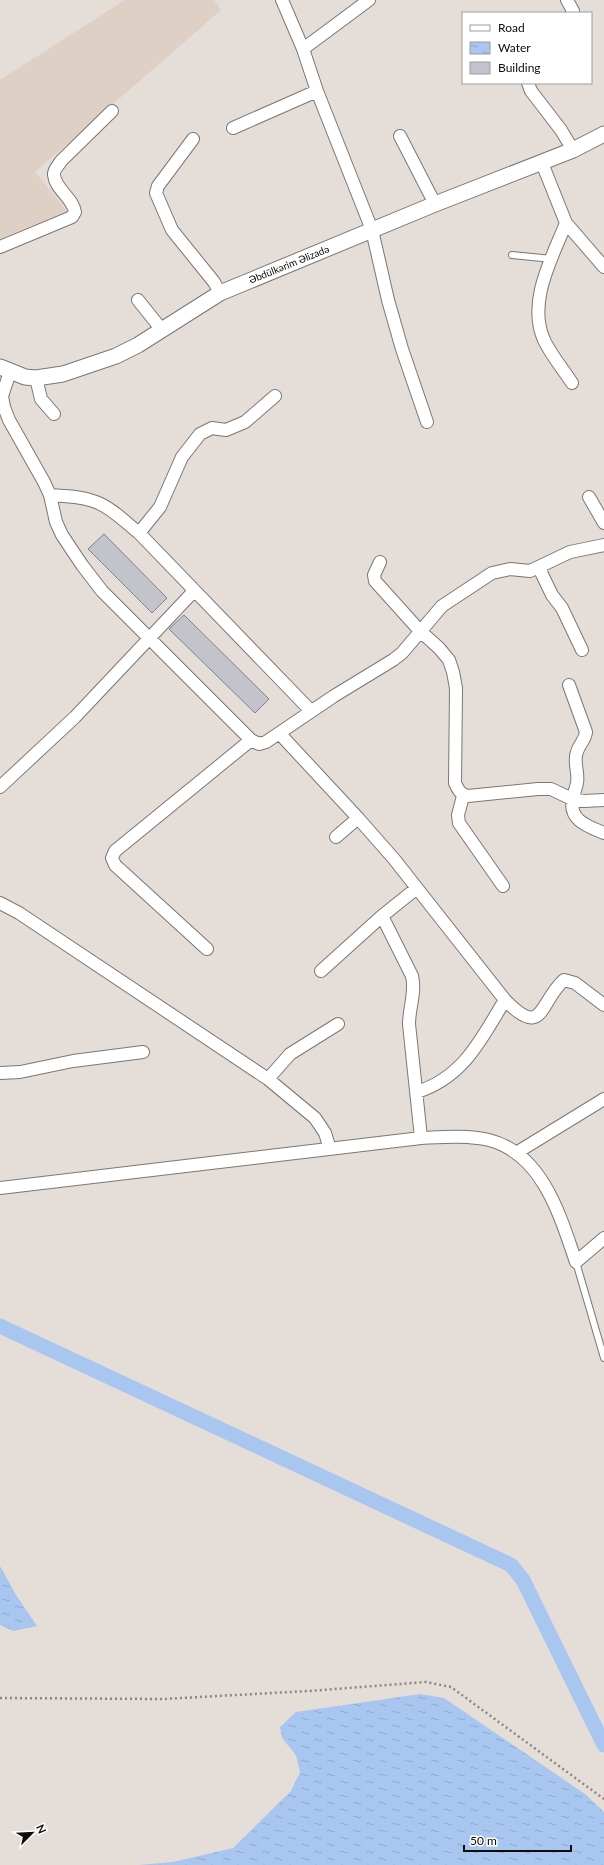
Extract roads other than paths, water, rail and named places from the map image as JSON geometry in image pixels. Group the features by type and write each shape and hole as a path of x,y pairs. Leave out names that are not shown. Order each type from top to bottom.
{"street":[{"path":"282,0 303,49 317,91 372,230 390,307 427,422"},
{"path":"303,49 369,0"},
{"path":"567,0 573,10 572,12"},
{"path":"528,84 530,91 560,130 573,150"},
{"path":"233,128 317,91"},
{"path":"0,247 72,217 75,212 74,205 56,182 54,175 55,170 61,161 112,111"},
{"name":"Əbdülkərim Əlizadə","path":"5,370 36,378 62,374 116,356 162,330 220,293 435,204 542,163 573,150 604,134"},
{"path":"400,136 435,204"},
{"path":"193,139 158,186 156,193 172,230 214,282 220,293"},
{"path":"542,163 566,223 604,267"},
{"path":"566,223 538,302 538,320 544,340 572,383"},
{"path":"138,300 162,330"},
{"path":"5,370 1,396 9,420 38,469 50,495 56,522 62,535 82,565 102,591 251,740 259,744 266,742 280,734 311,711 393,660 402,653 442,606 492,574 510,569 524,572 539,568 570,552 604,545"},
{"path":"36,378 41,399 54,414"},
{"path":"139,533 160,507 182,457 200,434 212,428 226,430 245,422 275,396"},
{"path":"50,495 84,498 96,502 111,511 139,533 311,711"},
{"path":"589,497 604,523"},
{"path":"380,562 374,576 375,581 420,631 439,648 449,660 456,688 455,783 457,790 464,796 538,789 551,790 572,799 584,801 604,800"},
{"path":"539,568 552,595 562,608 582,650"},
{"path":"0,787 75,718 149,637 194,591"},
{"path":"569,685 586,732 585,739 577,752 577,783 572,799 572,810 576,818 583,824 604,833"},
{"path":"280,734 358,818 417,888 505,1000 526,1018 534,1018 540,1014 559,985 564,980 575,983 604,1005"},
{"path":"207,949 115,865 112,858 115,851 251,740"},
{"path":"464,796 458,814 459,823 503,886"},
{"path":"336,837 358,818"},
{"path":"321,971 382,916 417,888"},
{"path":"0,903 19,913 268,1078 315,1118 325,1133 330,1149"},
{"path":"382,916 412,976 415,986 409,1014 421,1138"},
{"path":"417,1092 431,1088 443,1081 463,1064 505,1000"},
{"path":"268,1078 290,1054 338,1024"},
{"path":"0,1073 20,1072 73,1061 143,1052"},
{"path":"516,1153 604,1099"},
{"path":"0,1188 421,1138 464,1137 489,1140 516,1153 538,1176 548,1190 558,1210 576,1262 604,1238"}],"lane":[{"path":"512,255 552,259"},
{"path":"576,1262 604,1358"}],"water":[{"path":"0,1566 16,1595 37,1626 13,1631 0,1625"},
{"path":"420,1694 444,1698 585,1794 604,1812 604,1865 139,1865 173,1862 233,1848 291,1791 300,1772 296,1755 282,1738 280,1727 296,1712"}],"waterway":[{"path":"0,1326 511,1565 523,1580 604,1745"}]}
